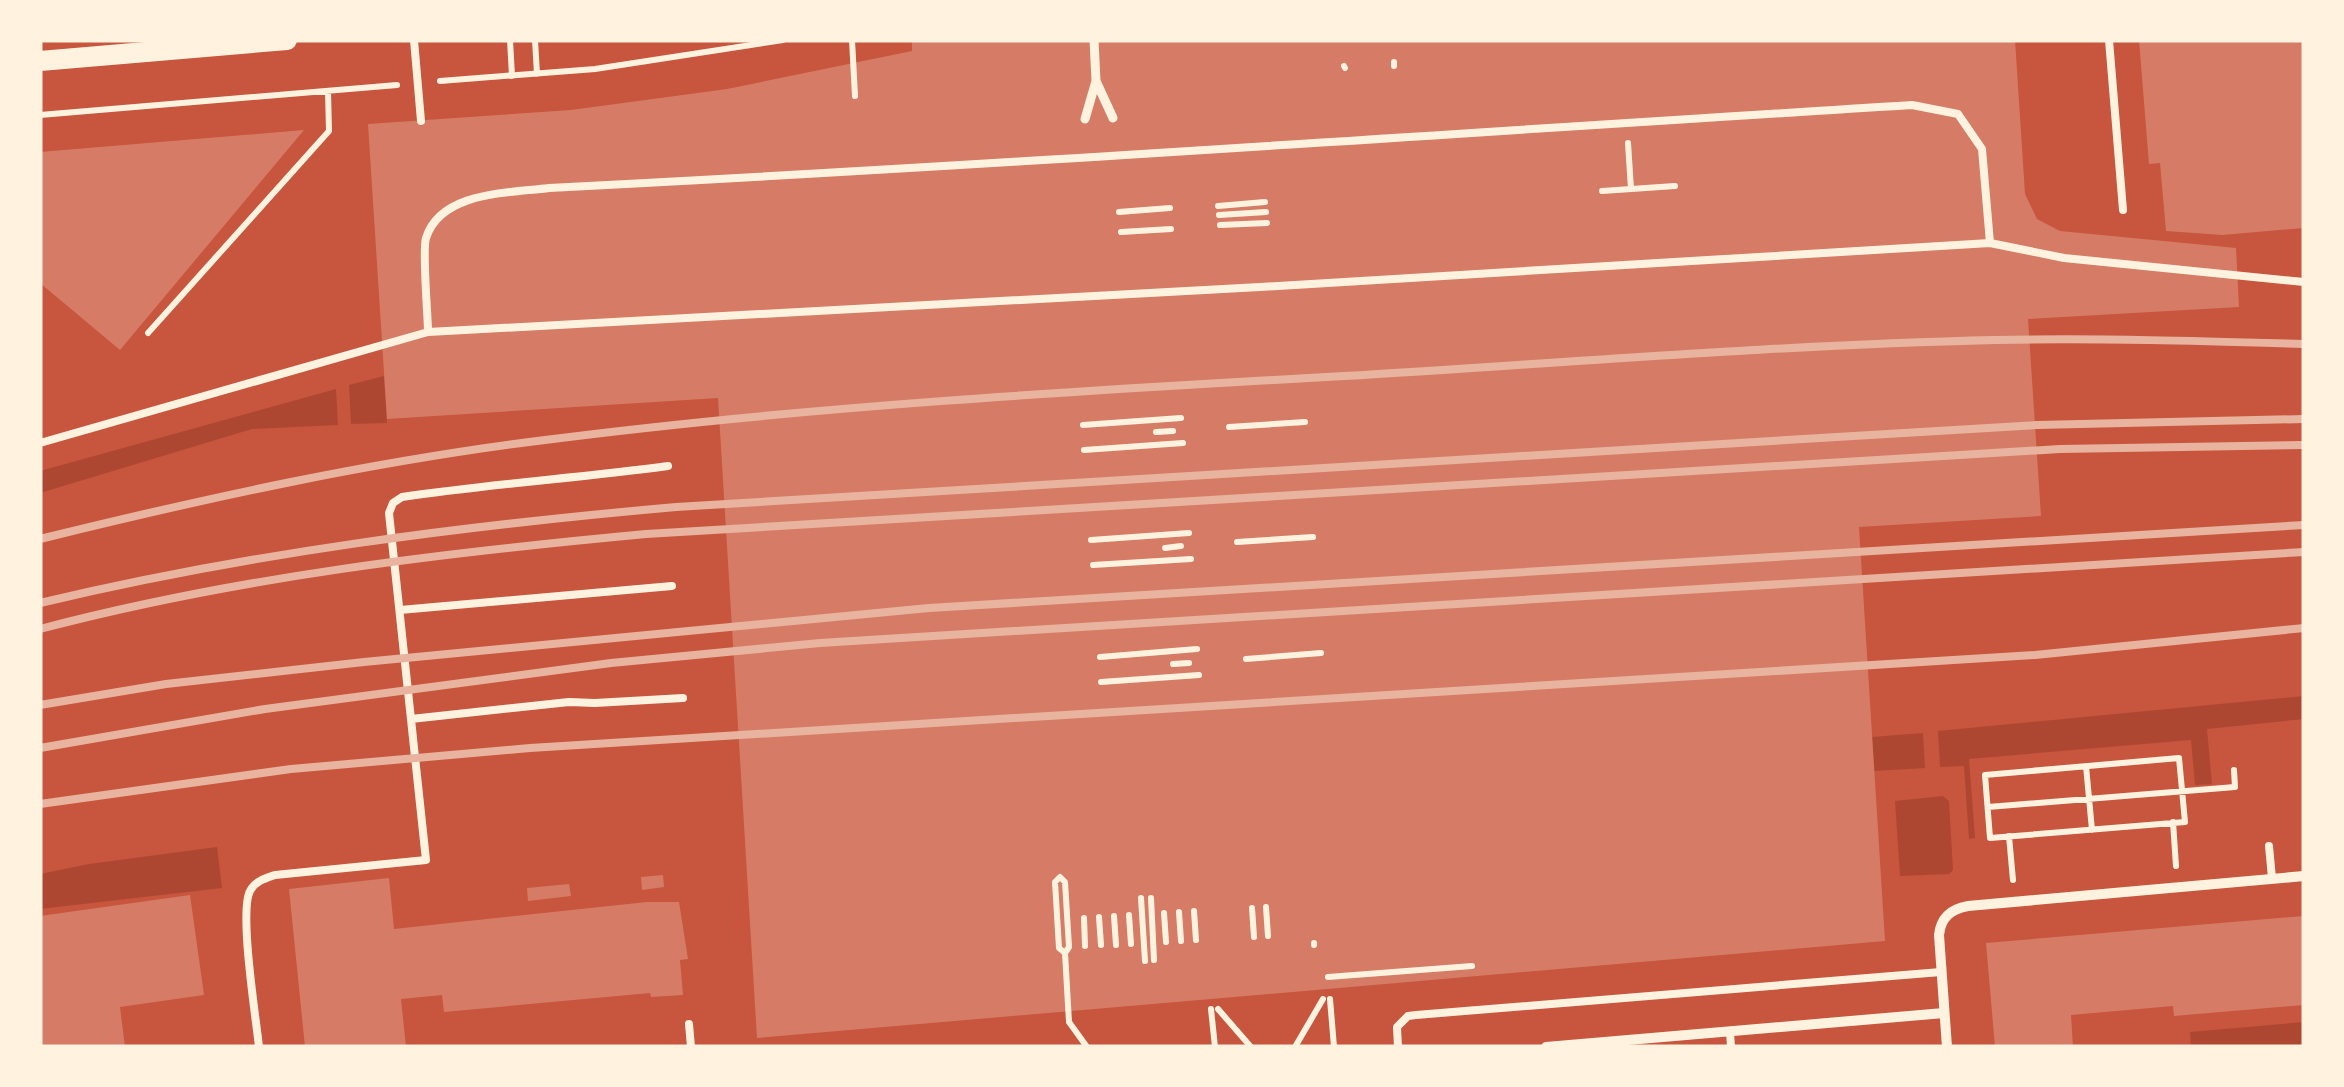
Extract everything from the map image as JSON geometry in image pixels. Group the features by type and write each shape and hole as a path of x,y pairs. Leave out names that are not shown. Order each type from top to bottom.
{"main road":[{"path":"40,61 287,40"}],"street":[{"path":"1085,119 1096,81 1094,40"},
{"path":"1096,81 1113,118"},
{"path":"1947,1047 1941,924 1959,908 2304,876"},
{"path":"1546,1047 1944,1013"}],"lane":[{"path":"414,40 420,121"},
{"path":"2109,40 2123,210"},
{"path":"428,332 426,238 446,209 482,197 549,188 984,166 1537,126 1912,105 1958,114 1982,149 1990,242"},
{"path":"40,443 428,332 1260,288 1990,242 2064,258 2304,282"},
{"path":"259,1047 247,920 250,890 258,880 276,874 426,860 389,513 397,500 496,484 570,480 668,466"},
{"path":"400,610 672,586"},
{"path":"411,719 570,702 684,698"},
{"path":"2269,846 2272,878"},
{"path":"1398,1047 1398,1027 1408,1016 1941,972"},
{"path":"689,1024 691,1047"},
{"path":"1730,1032 1731,1047"},
{"path":"1710,1033 1712,1047"}],"path":[{"path":"510,40 512,76"},
{"path":"535,40 537,74"},
{"path":"40,114 537,74 666,60 782,40"},
{"path":"852,40 855,96"},
{"path":"148,333 329,131 328,91"},
{"path":"1628,142 1631,189"},
{"path":"1602,191 1676,186"},
{"path":"1218,206 1265,202"},
{"path":"1119,212 1170,208"},
{"path":"1219,216 1266,212"},
{"path":"1220,226 1267,223"},
{"path":"1120,232 1171,229"},
{"path":"1083,425 1181,418"},
{"path":"1229,428 1305,422"},
{"path":"1156,432 1173,432"},
{"path":"1084,450 1183,443"},
{"path":"1091,540 1189,533"},
{"path":"1238,542 1313,537"},
{"path":"1164,548 1181,546"},
{"path":"1093,566 1191,559"},
{"path":"1100,656 1197,649"},
{"path":"1246,658 1321,653"},
{"path":"1173,664 1189,662"},
{"path":"1101,682 1199,675"},
{"path":"2179,758 2182,791 2184,822 1990,838 1985,775 2179,758"},
{"path":"2086,766 2092,830"},
{"path":"1988,807 2235,787 2234,770"},
{"path":"2173,822 2178,887"},
{"path":"2010,836 2015,902"},
{"path":"1060,876 1055,882 1059,948 1065,953 1069,1022 1087,1047"},
{"path":"1145,961 1146,898 1154,960"},
{"path":"1266,907 1268,936"},
{"path":"1252,908 1254,936"},
{"path":"1180,912 1181,940"},
{"path":"1194,912 1196,940"},
{"path":"1164,914 1166,942"},
{"path":"1114,916 1116,944"},
{"path":"1129,916 1131,944"},
{"path":"1084,918 1085,946"},
{"path":"1099,918 1101,945"},
{"path":"1328,977 1472,966"},
{"path":"1295,1047 1326,999 1334,1047"},
{"path":"1215,1047 1215,1009 1251,1047"}],"shaded area":[{"path":"384,376 387,423 351,424 349,385"},
{"path":"336,389 338,425 252,429 40,493 40,471"},
{"path":"2304,696 2304,719 2207,729 2212,784 2195,785 2191,740 1969,759 1975,838 1969,839 1964,766 1940,767 1938,731"},
{"path":"1923,733 1925,768 1874,771 1872,737"},
{"path":"1943,796 1949,801 1953,870 1949,874 1900,876 1895,801"},
{"path":"217,847 222,888 40,909 40,874"},
{"path":"2304,1022 2304,1047 2191,1047 2190,1032"}],"building":[{"path":"912,40 2015,40 2025,194 2037,219 2060,231 2236,248 2239,307 2028,319 2041,516 1859,527 1885,941 757,1038 718,398 387,419 368,124 571,110 727,89 912,51"},
{"path":"2139,40 2304,40 2304,228 2222,235 2166,231 2160,163 2149,164"},
{"path":"304,130 120,350 40,283 40,152"},
{"path":"663,875 664,887 642,890 641,877"},
{"path":"389,878 394,929 647,902 679,902 688,959 680,960 683,995 651,997 650,993 444,1012 442,995 401,999 406,1047 305,1047 289,889"},
{"path":"569,884 571,896 528,901 527,888"},
{"path":"190,895 204,995 120,1007 125,1047 40,1047 40,916"},
{"path":"2304,916 2304,1005 2174,1016 2173,1006 2071,1015 2073,1047 1995,1047 1986,943"}],"railway":[{"path":"40,539 228,495 418,459 644,428 844,409 1914,342 2034,339 2304,344"},
{"path":"40,603 356,543 676,507 2037,425 2304,419"},
{"path":"40,629 190,595 341,569 646,534 2060,449 2304,445"},
{"path":"40,705 166,684 364,662 929,608 2304,525"},
{"path":"40,748 265,709 611,663 820,643 2304,552"},
{"path":"40,804 291,769 530,748 2035,655 2304,628"}]}
